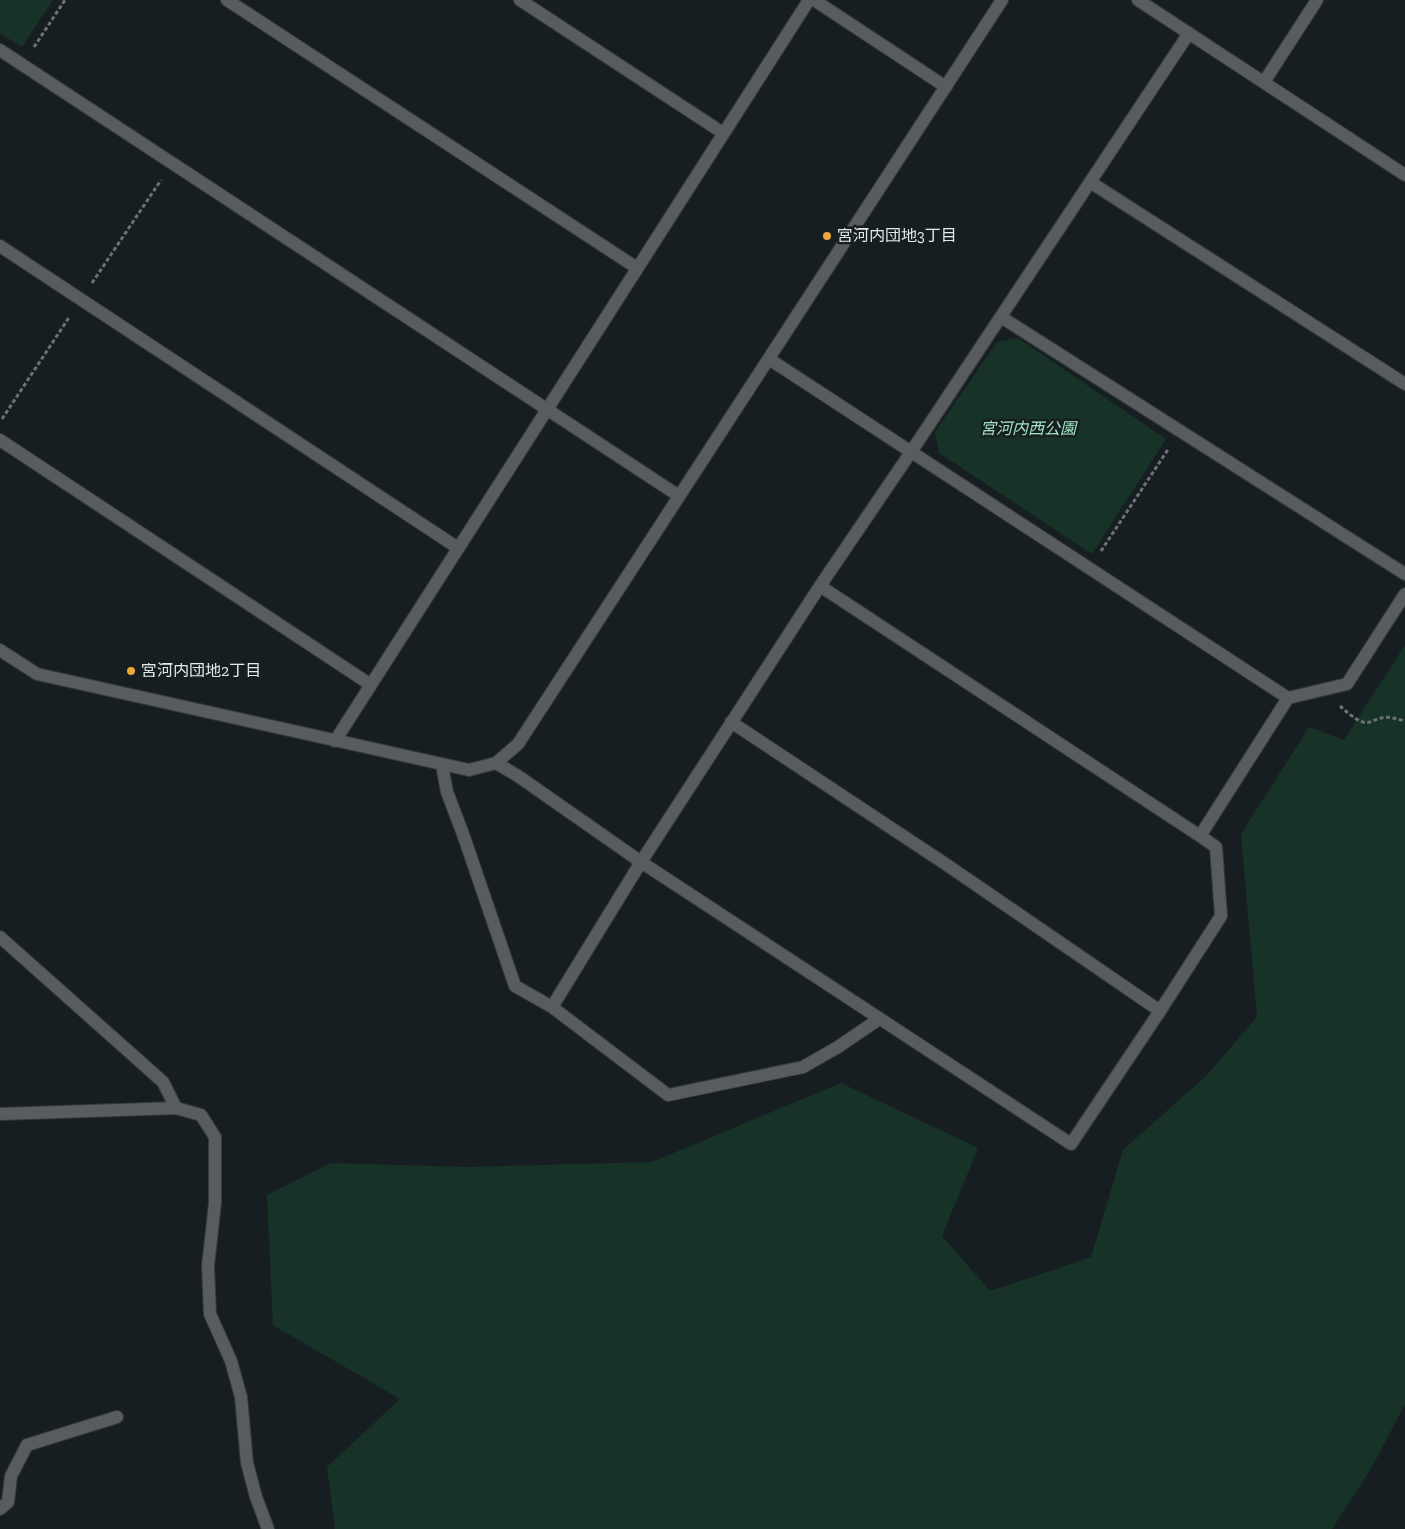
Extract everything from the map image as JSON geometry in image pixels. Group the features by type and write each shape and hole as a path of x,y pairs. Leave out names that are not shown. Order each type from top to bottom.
{"street":[{"path":"227,0 637,268"},
{"path":"520,0 723,133"},
{"path":"335,741 809,0"},
{"path":"814,0 946,87"},
{"path":"0,650 38,674 442,765 469,770 496,763 518,744 1002,0"},
{"path":"1138,0 1405,175"},
{"path":"1264,82 1317,0"},
{"path":"552,1007 641,862 820,586 1189,33"},
{"path":"0,50 679,496"},
{"path":"1090,182 1405,384"},
{"path":"0,246 458,548"},
{"path":"1001,317 1405,574"},
{"path":"769,359 1288,698"},
{"path":"0,440 370,685"},
{"path":"496,763 518,776 641,862 1071,1144 1221,916 1216,847 820,586"},
{"path":"1200,836 1288,698 1348,684 1405,594"},
{"path":"732,722 1160,1010"},
{"path":"442,765 447,792 515,986 552,1007 668,1095 803,1067 838,1047 879,1018"},
{"path":"0,937 163,1082 176,1108"},
{"path":"0,1114 176,1108 200,1115 215,1137 215,1203 208,1266 210,1314 232,1361 241,1397 247,1463 256,1497 268,1529"},
{"path":"0,1509 8,1502 11,1476 27,1445 117,1417"}],"path":[{"path":"22,65 65,0"},
{"path":"92,283 172,163"},
{"path":"0,422 73,311"},
{"path":"1090,569 1180,431"},
{"path":"1319,691 1360,721 1373,722 1380,718 1390,717 1405,721"}],"green space":[{"path":"0,0 53,0 22,47 0,33"},
{"name":"宮河内西公園","path":"1018,338 1166,439 1092,554 939,453 935,432 997,342"},
{"path":"1405,645 1405,1404 1372,1467 1332,1529 335,1529 327,1467 400,1399 273,1325 267,1195 331,1163 467,1167 652,1162 841,1083 978,1148 942,1236 990,1291 1091,1257 1123,1150 1206,1076 1257,1017 1241,834 1309,727 1344,740"}],"place":[{"name":"宮河内団地3丁目","path":"827,236"},
{"name":"宮河内団地2丁目","path":"131,671"}]}
